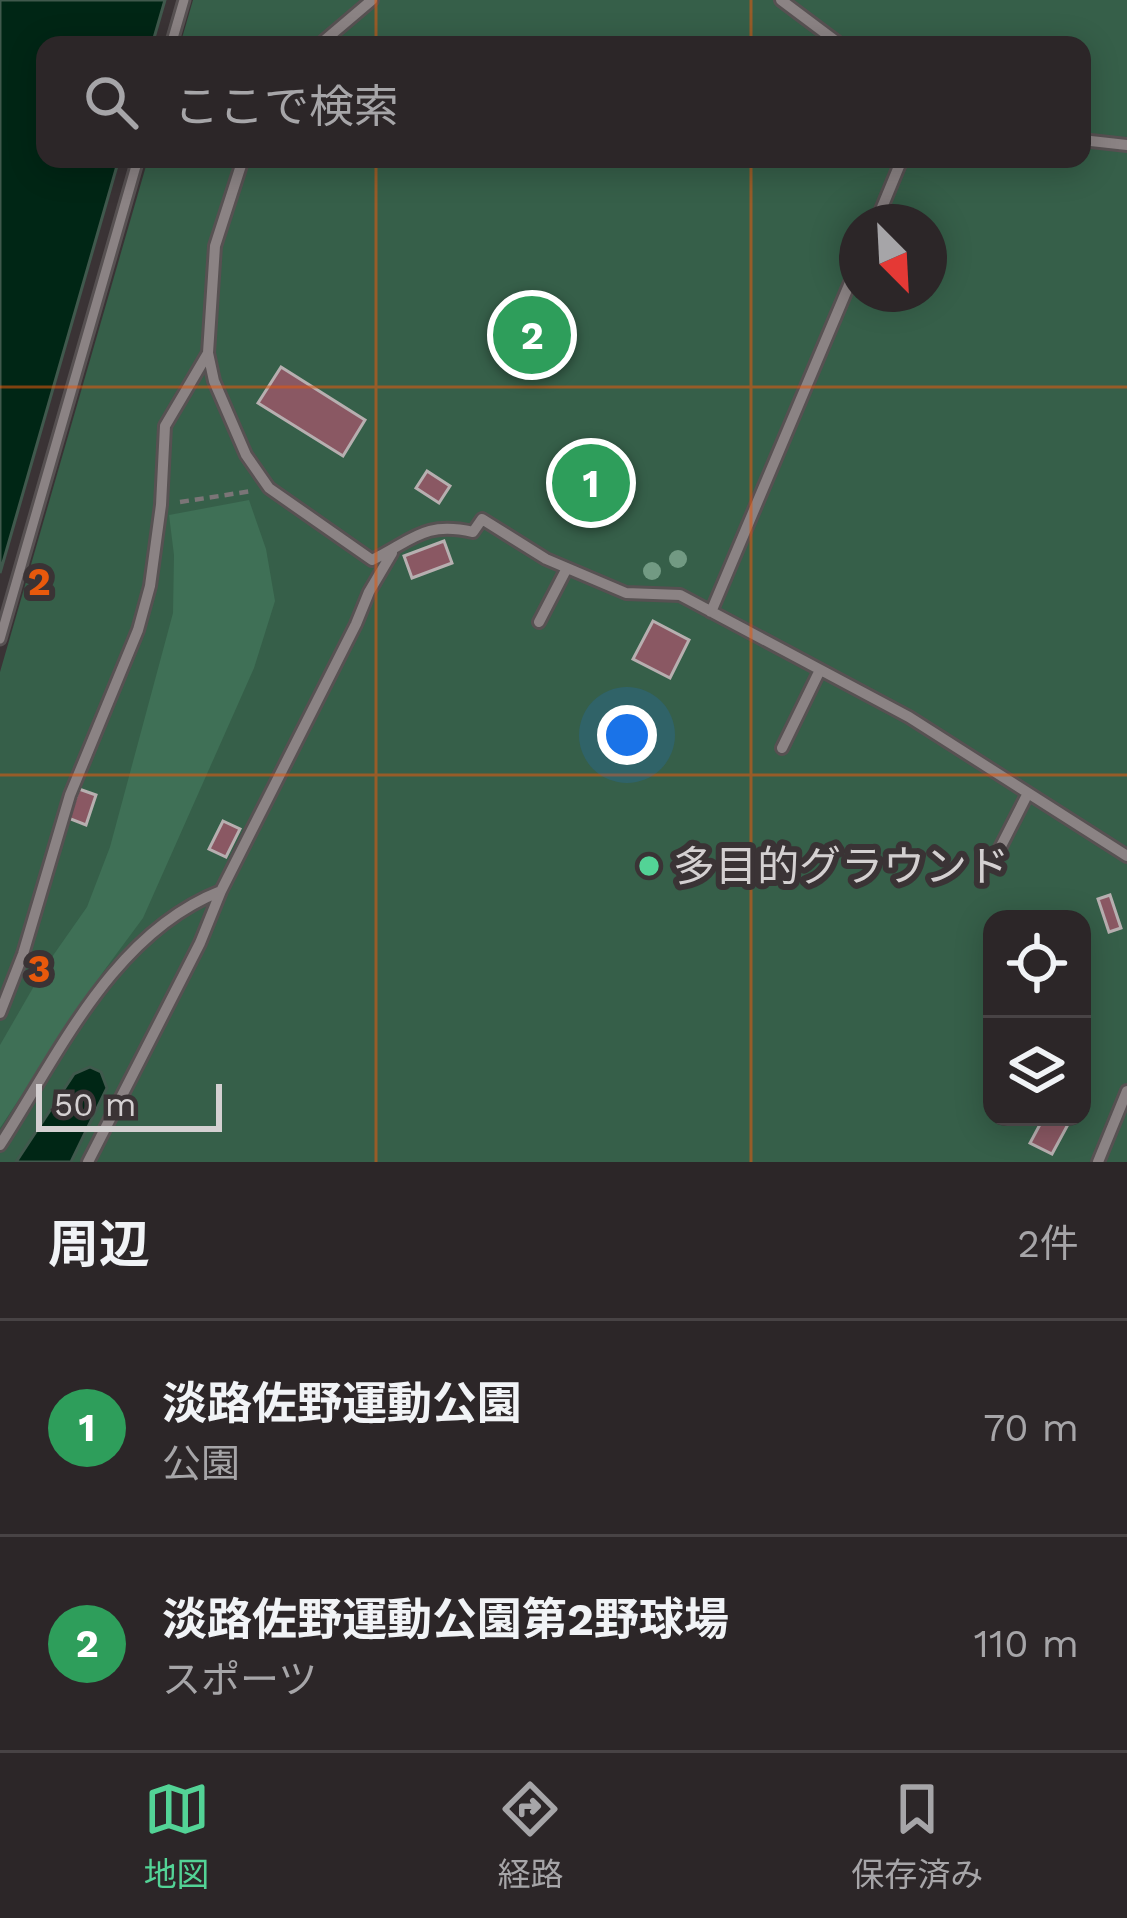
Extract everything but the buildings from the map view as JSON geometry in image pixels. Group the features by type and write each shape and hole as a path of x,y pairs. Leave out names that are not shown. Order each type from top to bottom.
{"street":[{"path":"330,36 372,0"},
{"path":"781,0 829,36"},
{"path":"1091,141 1127,145"},
{"path":"240,168 214,246 208,353 214,381 246,455 269,488 372,560 421,531 436,527 473,532 482,518 567,568 626,593 680,595 909,717 1127,856"},
{"path":"883,204 898,168"},
{"path":"711,612 839,309"},
{"path":"0,1013 23,954 70,795 138,630 150,586 161,505 165,426 208,353"},
{"path":"88,1162 200,943 220,891 368,592 394,549"},
{"path":"539,622 567,568"},
{"path":"782,748 820,670"},
{"path":"998,852 1028,795"},
{"path":"0,1145 98,993 126,958 182,909 220,891"},
{"path":"1098,1162 1127,1090"}],"lane":[{"path":"174,36 184,0"},
{"path":"0,639 135,168"}],"path":[{"path":"161,505 269,488"}],"shaded area":[{"path":"0,0 165,0 155,36 36,36 36,168 116,168 0,573"},
{"path":"193,0 1127,0 1127,1162 0,1162 0,672 145,168 1091,168 1091,36 183,36"},
{"path":"249,500 266,549 275,601 254,668 143,918 0,1128 0,1045 87,907 110,847 173,613 169,515"},
{"path":"90,1067 101,1072 107,1088 71,1162 16,1162 74,1074"}],"place":[{"name":"淡路佐野運動公園第2野球場","path":"532,335"},
{"name":"淡路佐野運動公園","path":"591,483"},
{"name":"多目的グラウンド","path":"649,866"}]}
